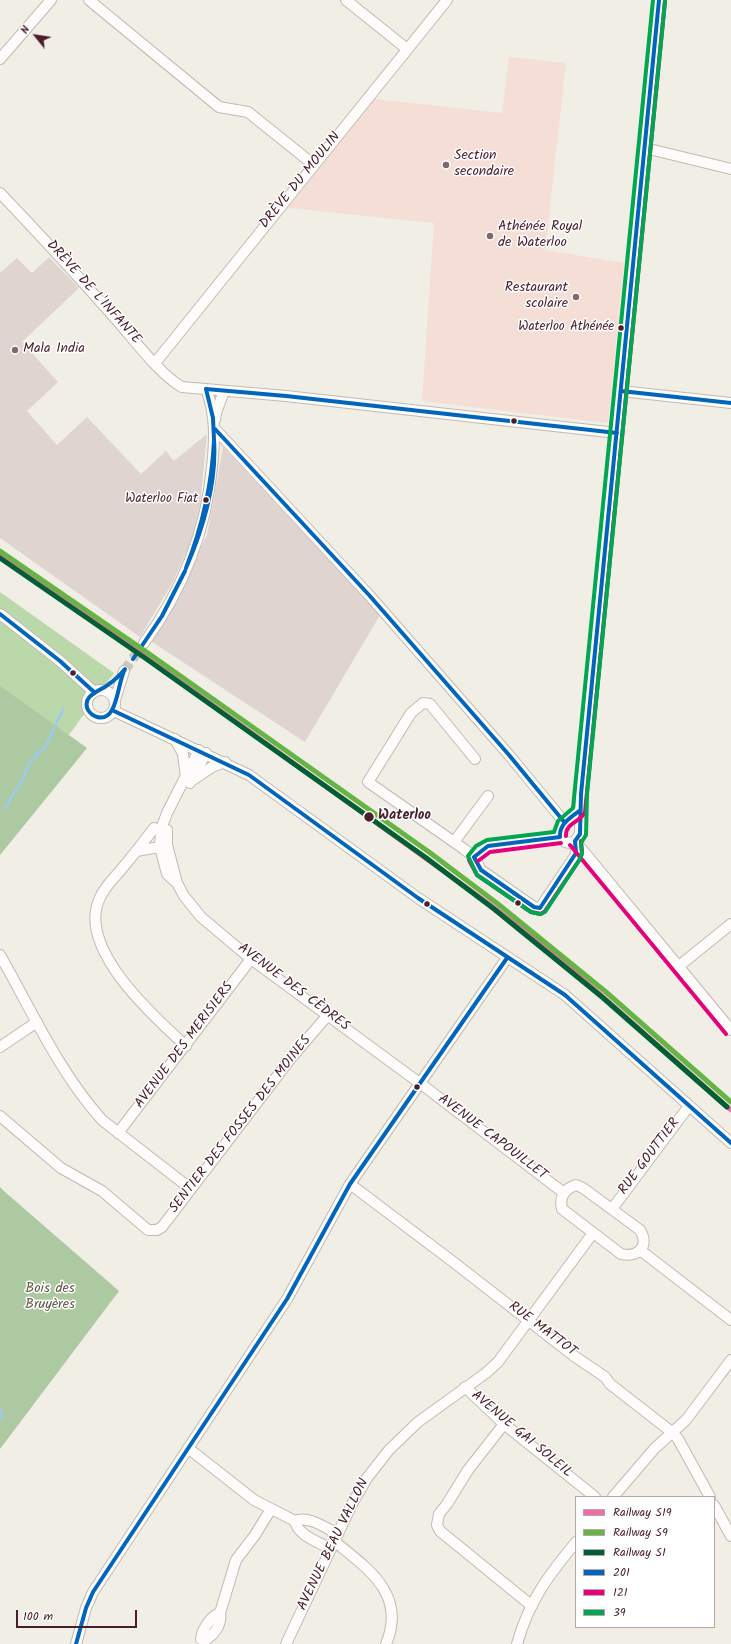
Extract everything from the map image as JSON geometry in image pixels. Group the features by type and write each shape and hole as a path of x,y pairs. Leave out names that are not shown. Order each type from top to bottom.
{"street":[{"path":"0,59 51,0"},
{"path":"89,0 219,107 248,112 314,166"},
{"path":"346,0 407,49"},
{"name":"DRÈVE DU MOULIN","path":"155,363 447,0"},
{"path":"579,811 560,829 560,837 565,842 568,843 575,841 580,834 579,829 581,818 579,811 659,0"},
{"path":"645,148 731,169"},
{"name":"DRÈVE DE L'INFANTE","path":"0,193 175,383 189,388 206,389"},
{"path":"565,823 509,756 369,595 215,427 206,389 293,397 617,433"},
{"path":"144,643 164,613 189,564 196,545 210,492 216,413 224,391"},
{"path":"621,391 731,403"},
{"path":"0,614 97,691 108,692 115,700"},
{"path":"124,671 115,700 114,711 105,718 94,716 89,712 87,707 90,695 114,681 124,671"},
{"path":"475,759 430,704 423,702 411,713 368,782 474,857 481,870 534,908 540,908 575,856 575,841"},
{"path":"114,711 224,762 263,784 418,898 565,995 731,1143"},
{"path":"175,739 184,754 189,779"},
{"name":"AVENUE DES CÈDRES","path":"203,752 189,779 166,813 161,829 167,874 176,883 184,896 201,917 251,959 420,1083"},
{"name":"AVENUE DES CÈDRES","path":"189,779 224,762"},
{"path":"454,842 488,796"},
{"path":"565,823 573,823 579,829"},
{"path":"154,828 106,887 99,900 94,916 97,939 119,977 152,1015 186,1046"},
{"path":"474,857 480,850 488,846 560,837"},
{"path":"575,841 731,1030"},
{"path":"136,851 163,846"},
{"path":"679,966 731,924"},
{"path":"0,956 72,1081 90,1106 102,1120 191,1189"},
{"path":"76,1644 86,1608 93,1592 288,1299 350,1184 507,958"},
{"name":"AVENUE DES MERISIERS","path":"118,1133 251,959"},
{"name":"SENTIER DES FOSSES DES MOINES","path":"0,1116 61,1168 102,1191 140,1224 148,1230 153,1231 162,1227 291,1058 328,1015"},
{"path":"0,1047 37,1022"},
{"name":"AVENUE CAPOUILLET","path":"420,1083 564,1193"},
{"name":"RUE GOUTTIER","path":"612,1209 689,1106"},
{"name":"RUE MATTOT","path":"350,1184 574,1356 605,1377 610,1384 672,1433 678,1439 709,1496"},
{"path":"576,1185 584,1188 612,1209 640,1230 643,1235 644,1242 636,1254 628,1256 621,1254 562,1209 560,1201 564,1193 570,1187 576,1185"},
{"path":"528,1320 593,1233"},
{"path":"640,1250 731,1320"},
{"name":"AVENUE BEAU VALLON","path":"286,1644 352,1504 367,1478 389,1450 418,1422 486,1373 498,1362 528,1320"},
{"path":"614,1496 655,1448 686,1420 731,1360"},
{"name":"AVENUE GAI SOLEIL","path":"465,1387 504,1424 594,1496"},
{"path":"504,1424 468,1470 439,1514 437,1525 440,1531 532,1606"},
{"path":"188,1448 254,1500 295,1521 300,1519 306,1520 371,1572 387,1592 392,1620 386,1644"},
{"path":"715,1507 731,1536"},
{"path":"220,1614 236,1560 255,1535 271,1509"},
{"path":"295,1521 296,1528 301,1532 334,1542"},
{"path":"517,1644 539,1590 551,1572 575,1543"}],"shaded area":[{"name":"Athénée Royal de Waterloo","path":"509,57 566,63 545,250 624,263 608,423 422,401 434,223 288,208 375,99 502,113"},
{"path":"49,257 79,288 22,342 58,382 27,411 57,445 87,417 141,474 166,451 174,461 207,434 200,505 191,541 174,580 140,637 0,538 0,273 17,258 32,273"},
{"path":"223,447 380,615 305,742 152,642 207,535"}],"green space":[{"path":"0,592 114,673 69,735 0,690"},
{"path":"0,686 87,748 0,855"},
{"name":"Bois des Bruyères","path":"0,1187 119,1291 0,1449"}],"waterway":[{"path":"5,808 24,777 31,760 37,757 36,753 44,750 63,709"},
{"path":"0,1410 3,1419"}],"tunnel":[{"path":"124,671 144,643"}],"rail line":[{"name":"S9","path":"0,551 148,653 429,852 498,904 606,992 731,1102"},
{"name":"S19","path":"0,556 146,657 492,906 567,965 731,1110"},
{"name":"S1","path":"0,558 145,658 425,857 494,909 602,997 727,1107"}],"transit line":[{"name":"39","path":"653,0 573,808 558,821 554,832 487,840 476,846 468,856 477,875 531,912 540,914 545,912 580,859 582,853 581,843 586,835 587,794 665,1"},
{"name":"201","path":"579,811 563,825 561,828 560,837 488,846 474,857 481,870 534,907 540,908 576,853 575,841 580,834 581,794 659,0"},
{"name":"121","path":"566,836 568,828 585,812 665,1"},
{"name":"201","path":"214,440 213,418 206,389 286,396 617,433"},
{"name":"201","path":"621,391 731,403"},
{"name":"201","path":"215,429 369,595 509,755 565,823"},
{"name":"201","path":"186,568 197,537 205,506 211,473 214,440"},
{"name":"201","path":"186,568 198,538 208,506 213,473 214,440"},
{"name":"201","path":"162,616 185,571"},
{"name":"201","path":"162,616 185,571"},
{"name":"201","path":"0,614 60,661 94,692"},
{"name":"201","path":"133,659 162,616"},
{"name":"201","path":"133,659 162,616"},
{"name":"201","path":"125,669 122,675 116,700 109,714 104,717 97,717 93,715 88,710 87,701 89,697 106,687 125,669"},
{"name":"201","path":"114,711 249,775 418,898 565,995 731,1143"},
{"name":"121","path":"469,860 477,875 531,912 541,914 545,911 580,859 582,853 581,841"},
{"name":"121","path":"478,861 490,852 561,843"},
{"name":"121","path":"570,845 726,1034"},
{"name":"201","path":"76,1644 86,1608 93,1592 287,1299 350,1184 507,958"}],"place":[{"name":"Section secondaire","path":"446,165"},
{"name":"Athénée Royal de Waterloo","path":"490,236"},
{"name":"Restaurant scolaire","path":"576,297"},
{"name":"Waterloo Athénée","path":"621,328"},
{"name":"Mala India","path":"15,350"},
{"name":"Waterloo Fiat","path":"206,500"},
{"name":"Waterloo","path":"369,817"}]}
